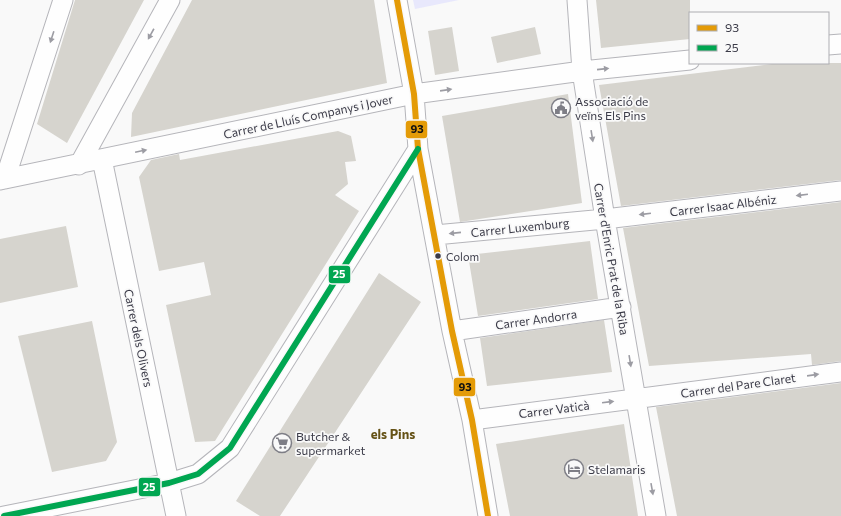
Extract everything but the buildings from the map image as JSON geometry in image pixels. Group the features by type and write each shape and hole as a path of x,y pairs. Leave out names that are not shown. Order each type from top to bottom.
{"street":[{"path":"2,180 63,0"},
{"path":"79,165 170,0"},
{"path":"397,0 414,94 418,149 452,331 472,420 488,516"},
{"name":"Carrer d'Enric Prat de la Riba","path":"577,0 582,71 605,219 656,516"},
{"path":"829,45 841,44"},
{"name":"Carrer de Lluís Companys i Jover","path":"2,180 414,94 582,71 689,60"},
{"path":"4,516 169,483 198,474 230,448 418,149"},
{"name":"Carrer dels Olivers","path":"102,159 176,516"},
{"name":"Carrer Isaac Albéniz","path":"605,219 841,191"},
{"name":"Carrer Luxemburg","path":"435,235 605,219"},
{"name":"Carrer Andorra","path":"452,331 621,307"},
{"name":"Carrer del Pare Claret","path":"636,399 841,372"},
{"name":"Carrer Vaticà","path":"472,420 636,399"}],"shaded area":[{"path":"413,0 459,0 415,9"}],"transit line":[{"name":"93","path":"397,0 414,94 418,149 452,331 472,420 488,516"},
{"name":"25","path":"4,516 169,483 198,474 230,448 418,149"}],"place":[{"name":"Associació de veïns Els Pins","path":"561,108"},
{"name":"Colom","path":"438,256"},
{"name":"Butcher & supermarket","path":"282,443"},
{"name":"Stelamaris","path":"574,469"}],"district":[{"name":"els Pins","path":"393,434"}]}
